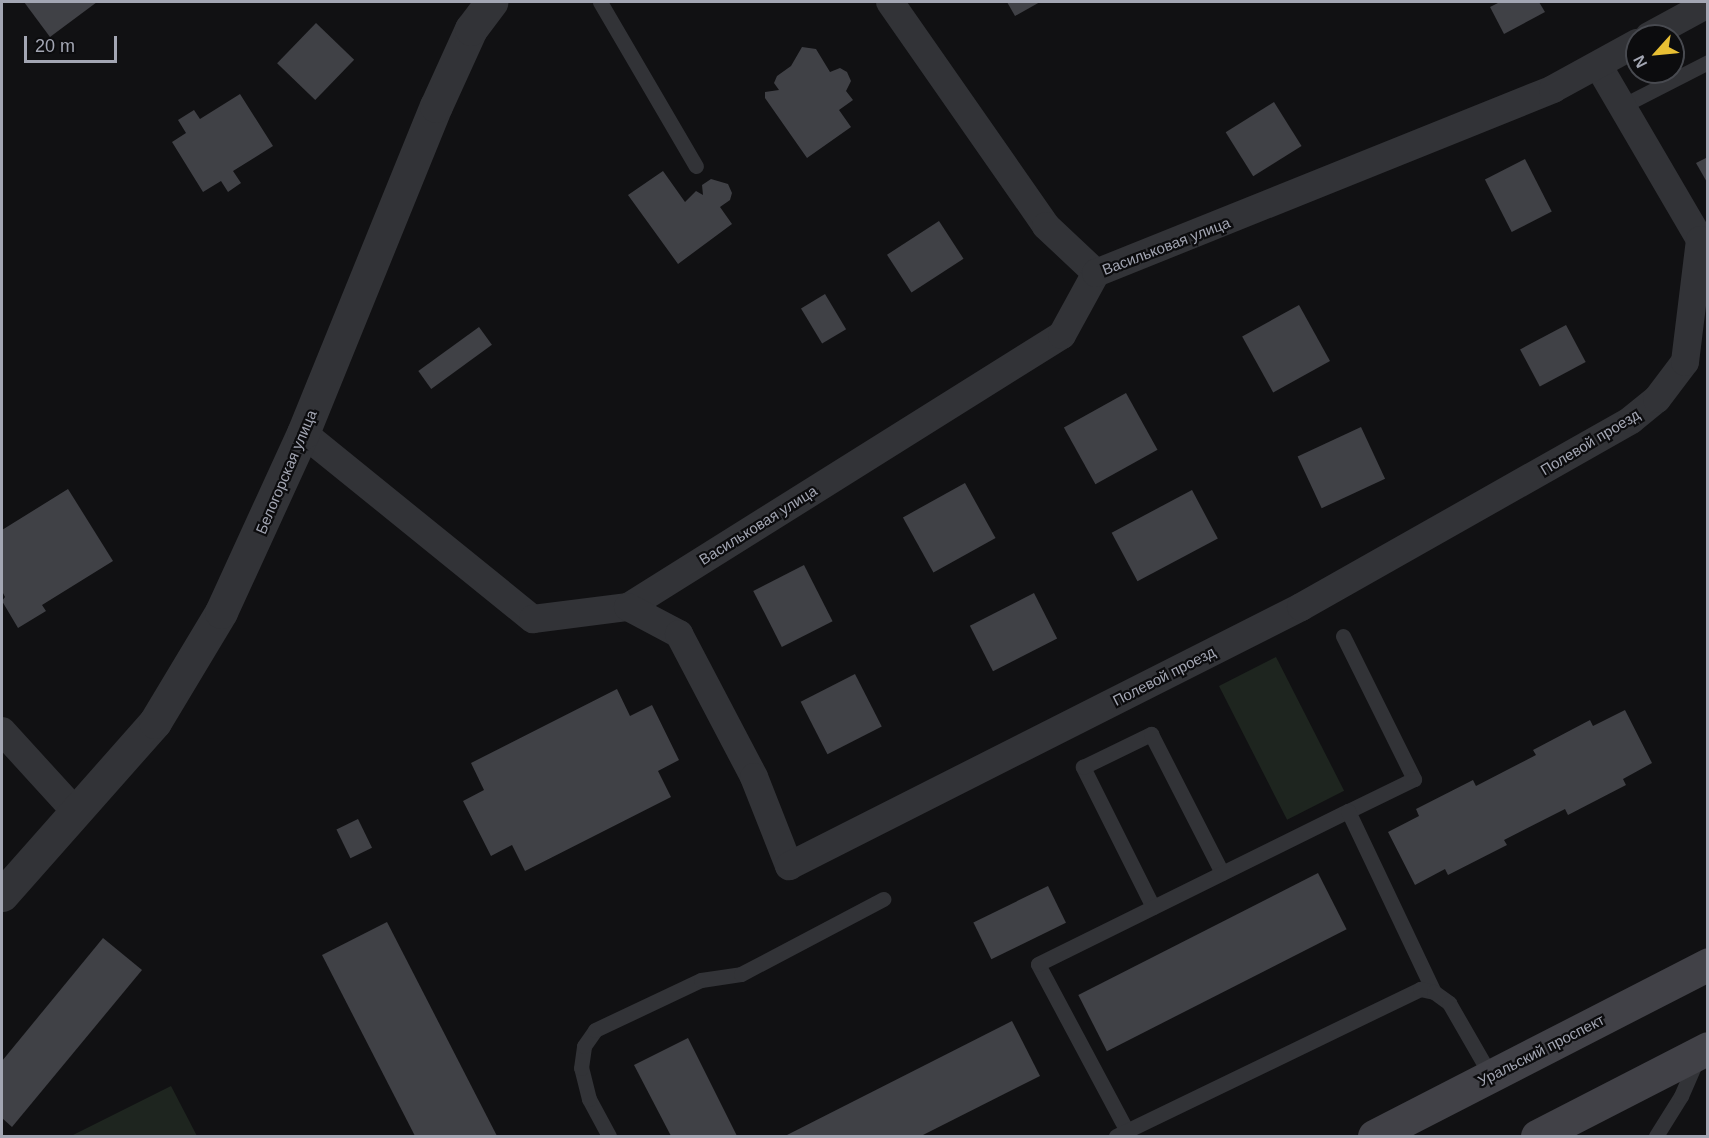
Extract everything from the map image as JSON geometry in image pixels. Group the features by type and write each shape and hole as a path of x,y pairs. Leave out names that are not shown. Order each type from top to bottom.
{"main road":[{"name":"Уральский проспект","path":"1374,1137 1707,964"},
{"path":"1537,1137 1704,1050"}],"street":[{"name":"Белогорская улица","path":"2,895 155,722 222,612 303,433 436,106 471,29 491,2"},
{"path":"890,2 1046,226 1096,273"},
{"path":"1671,24 1707,4"},
{"name":"Васильковая улица","path":"628,607 1062,335 1096,273 1329,182 1552,89 1625,49"},
{"path":"1598,64 1704,246"},
{"name":"Полевой проезд","path":"628,607 679,634 754,777 789,866 1301,607 1631,420 1657,399 1685,362 1704,246"},
{"path":"303,433 533,619 628,607"},
{"path":"2,731 75,811"}],"lane":[{"path":"600,2 696,166"},
{"path":"1622,106 1707,62"},
{"path":"1343,636 1414,779 1038,964 1122,1134 1420,989 1434,992 1449,1003 1491,1076"},
{"path":"1153,907 1083,767 1151,734 1222,873"},
{"path":"1348,811 1434,992"},
{"path":"609,1137 589,1099 581,1068 584,1046 595,1030 702,980 741,974 883,899"},
{"path":"1656,1137 1681,1096 1704,1050"}],"shaded area":[{"path":"1276,657 1344,791 1287,820 1219,686"},
{"path":"171,1086 197,1136 71,1136"}],"building":[{"path":"24,2 97,2 50,37"},
{"path":"1007,2 1040,2 1015,16"},
{"path":"1500,2 1539,2 1545,12 1504,34 1490,7"},
{"path":"316,23 354,60 315,100 277,63"},
{"path":"802,47 816,49 830,72 840,68 847,72 851,81 846,91 853,100 839,110 851,127 807,158 765,98 765,92 779,90 774,83 777,76 791,66"},
{"path":"240,94 273,146 233,171 241,183 228,192 221,181 203,192 172,142 186,133 178,120 194,110 200,119"},
{"path":"1274,102 1302,146 1253,176 1226,132"},
{"path":"1708,157 1708,184 1696,163"},
{"path":"1525,159 1552,212 1512,232 1485,179"},
{"path":"663,171 685,202 696,191 703,195 702,185 711,179 728,184 732,193 730,200 720,207 732,224 678,264 628,195"},
{"path":"939,221 964,259 912,293 887,255"},
{"path":"825,294 846,329 822,344 801,308"},
{"path":"1299,305 1330,361 1273,392 1242,337"},
{"path":"1566,325 1586,362 1540,386 1520,349"},
{"path":"479,327 492,345 431,389 418,371"},
{"path":"1126,393 1158,450 1095,484 1064,427"},
{"path":"1361,427 1385,479 1322,508 1298,457"},
{"path":"965,483 996,538 933,573 903,517"},
{"path":"68,489 113,561 42,605 46,611 18,628 2,601 5,597 2,591 2,530"},
{"path":"1192,490 1218,539 1137,581 1112,533"},
{"path":"804,565 833,621 782,647 753,591"},
{"path":"1034,593 1057,638 993,671 970,626"},
{"path":"855,674 882,727 827,754 801,702"},
{"path":"617,689 630,716 652,705 679,760 658,771 671,797 525,871 512,845 491,856 463,801 484,790 471,763"},
{"path":"1625,710 1652,763 1623,779 1626,785 1568,815 1565,809 1504,840 1507,845 1448,875 1445,869 1415,885 1388,832 1419,816 1416,809 1473,780 1476,786 1536,755 1533,750 1590,720 1593,726"},
{"path":"358,819 372,848 350,858 336,830"},
{"path":"1318,873 1347,929 1107,1051 1078,995"},
{"path":"1048,886 1066,923 991,959 973,922"},
{"path":"387,922 497,1136 415,1136 322,955"},
{"path":"103,938 142,970 12,1127 2,1118 2,1061"},
{"path":"1012,1021 1040,1076 921,1136 785,1136"},
{"path":"688,1038 737,1136 671,1136 634,1065"}]}
